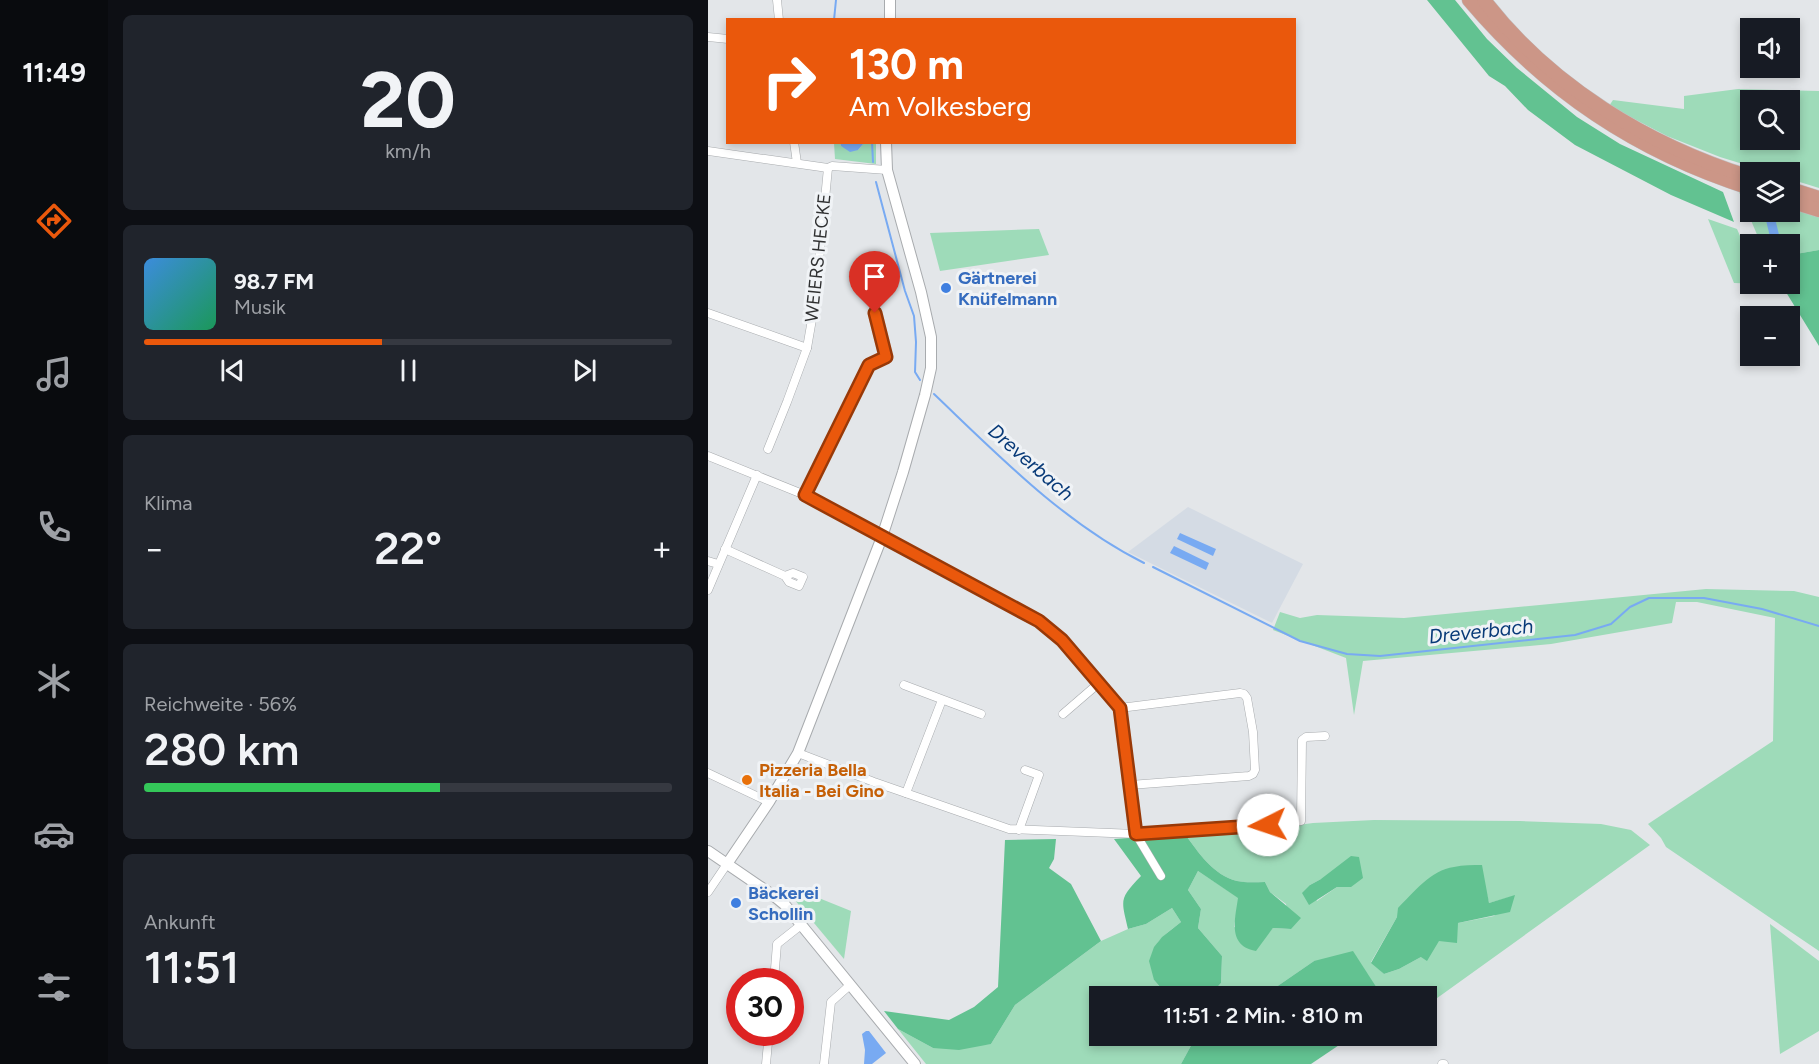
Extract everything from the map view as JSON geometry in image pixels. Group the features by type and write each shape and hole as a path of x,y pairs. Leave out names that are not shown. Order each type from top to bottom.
{"highway":[{"path":"1469,0 1535,69 1578,104 1678,162 1740,185"},
{"path":"1488,5 1544,63 1582,94 1649,136 1740,174"},
{"path":"1800,192 1819,198"},
{"path":"1800,204 1819,210"}],"street":[{"path":"777,0 779,18"},
{"path":"890,0 890,18"},
{"path":"708,37 726,39"},
{"path":"794,144 797,163"},
{"path":"708,892 769,802 798,753 882,537 925,395 931,368 930,337 921,292 887,170 886,144"},
{"path":"708,151 828,168 832,166 887,170"},
{"name":"WEIERS HECKE","path":"768,449 807,348 816,302 828,168"},
{"path":"805,495 869,365 886,357 870,291 862,291"},
{"path":"708,313 807,348"},
{"path":"708,456 805,495 1039,621 1062,640 1120,708 1136,834 1161,876"},
{"path":"708,590 757,475"},
{"path":"725,549 785,576"},
{"path":"708,561 718,564"},
{"path":"1063,714 1100,683"},
{"path":"904,685 981,714"},
{"path":"1120,708 1240,693 1247,698 1253,732 1255,770 1249,776 1130,784"},
{"path":"906,793 942,700"},
{"path":"798,753 1009,829 1136,834 1301,821 1302,740 1306,737 1325,736"},
{"path":"1020,830 1039,775 1025,770"},
{"path":"708,773 769,802"},
{"path":"708,851 785,905 915,1064"},
{"path":"775,968 777,944 801,925"},
{"path":"824,1064 831,1002 850,985"},
{"path":"766,1064 768,1046"}],"shaded area":[{"path":"1188,507 1303,564 1272,623 1128,552"}],"green space":[{"path":"1427,0 1455,0 1487,39 1517,68 1577,117 1620,144 1723,192 1734,222 1671,195 1575,145 1528,110 1505,86 1489,76"},
{"path":"1738,89 1778,90 1740,90 1740,150 1800,150 1800,91 1819,91 1819,188 1800,182 1800,162 1740,163 1667,136 1609,106 1613,100 1684,109 1684,96"},
{"path":"834,144 858,150 863,144 876,144 876,164 835,159"},
{"path":"1800,211 1819,217 1819,250 1800,253 1800,234 1757,234 1752,222 1800,222"},
{"path":"1708,219 1737,229 1740,236 1740,283 1734,283"},
{"path":"1039,229 1049,255 940,271 930,233"},
{"path":"1819,250 1819,346 1800,315 1800,306 1794,306 1787,294 1800,294 1800,253"},
{"path":"1706,589 1794,591 1819,597 1819,951 1666,847 1648,824 1773,741 1775,618 1697,602 1676,602 1672,623 1551,644 1363,661 1354,715 1346,658 1273,630 1280,612 1300,618 1317,615 1404,618"},
{"path":"1374,820 1601,824 1631,830 1650,845 1437,998 1437,986 1374,986 1314,961 1278,986 1218,986 1221,983 1222,956 1198,928 1201,909 1188,890 1198,871 1239,898 1234,927 1266,936 1273,928 1290,929 1286,904 1270,892 1265,882 1240,882 1221,874 1207,862 1185,834 1261,830 1313,823","holes":["1321,879 1337,887 1317,901 1310,885","1486,891 1489,903 1514,896 1494,916 1458,923 1421,957 1399,969 1384,974 1371,962 1397,917"]},
{"path":"1185,834 1207,862 1221,874 1237,881 1265,882 1270,892 1301,918 1291,929 1273,928 1256,951 1247,948 1237,938 1235,930 1238,898 1198,871 1188,890 1201,909 1198,928 1222,956 1221,983 1218,986 1159,986 1154,980 1149,961 1154,947 1162,937 1181,922 1172,908 1146,924 1128,929 1123,905 1125,895 1141,876 1114,839"},
{"path":"1056,839 1054,859 1049,868 1071,884 1101,941 1015,1005 991,1044 959,1050 933,1048 898,1029 884,1011 949,1020 974,1007 998,987 1005,840"},
{"path":"1351,856 1359,857 1363,878 1351,887 1337,887 1309,905 1302,893"},
{"path":"1482,865 1489,903 1515,895 1510,912 1458,923 1457,943 1439,941 1427,961 1421,957 1384,974 1371,963 1397,917 1398,908 1423,883 1446,869"},
{"path":"799,890 851,911 844,959 794,899"},
{"path":"1172,908 1181,922 1156,946 1154,980 1159,986 1089,986 1089,1046 1191,1046 1181,1064 926,1064 898,1029 933,1048 991,1044 1015,1005 1101,941 1146,924"},
{"path":"1770,924 1819,961 1819,1031 1780,1054"},
{"path":"1353,951 1376,986 1278,986 1314,961"},
{"path":"1191,1046 1338,1046 1311,1064 1181,1064"}],"water":[{"path":"840,144 863,144 858,150 850,152"},
{"path":"1766,222 1776,222 1779,234 1769,234"},
{"path":"1180,533 1216,549 1213,556 1177,539"},
{"path":"1174,546 1209,563 1206,570 1170,553"},
{"path":"869,1031 886,1053 872,1064 864,1064 865,1050 862,1034"}],"waterway":[{"name":"Dreverbach","path":"834,18 836,0"},
{"name":"Dreverbach","path":"872,144 873,162"},
{"name":"Dreverbach","path":"876,182 905,291 914,316 915,372 920,380"},
{"name":"Dreverbach","path":"934,394 1033,487 1087,528 1144,563"},
{"name":"Dreverbach","path":"1153,567 1300,641 1347,654 1380,656 1575,635 1611,624 1630,607 1649,598 1704,598 1762,609 1819,626"}],"place":[{"name":"Gärtnerei Knüfelmann","path":"946,288"},
{"name":"Pizzeria Bella Italia - Bei Gino","path":"747,780"},
{"name":"Bäckerei Schollin","path":"736,903"}],"route":[{"path":"875,313 886,357 869,365 805,495 1039,621 1062,640 1120,708 1136,834 1268,825"}]}
